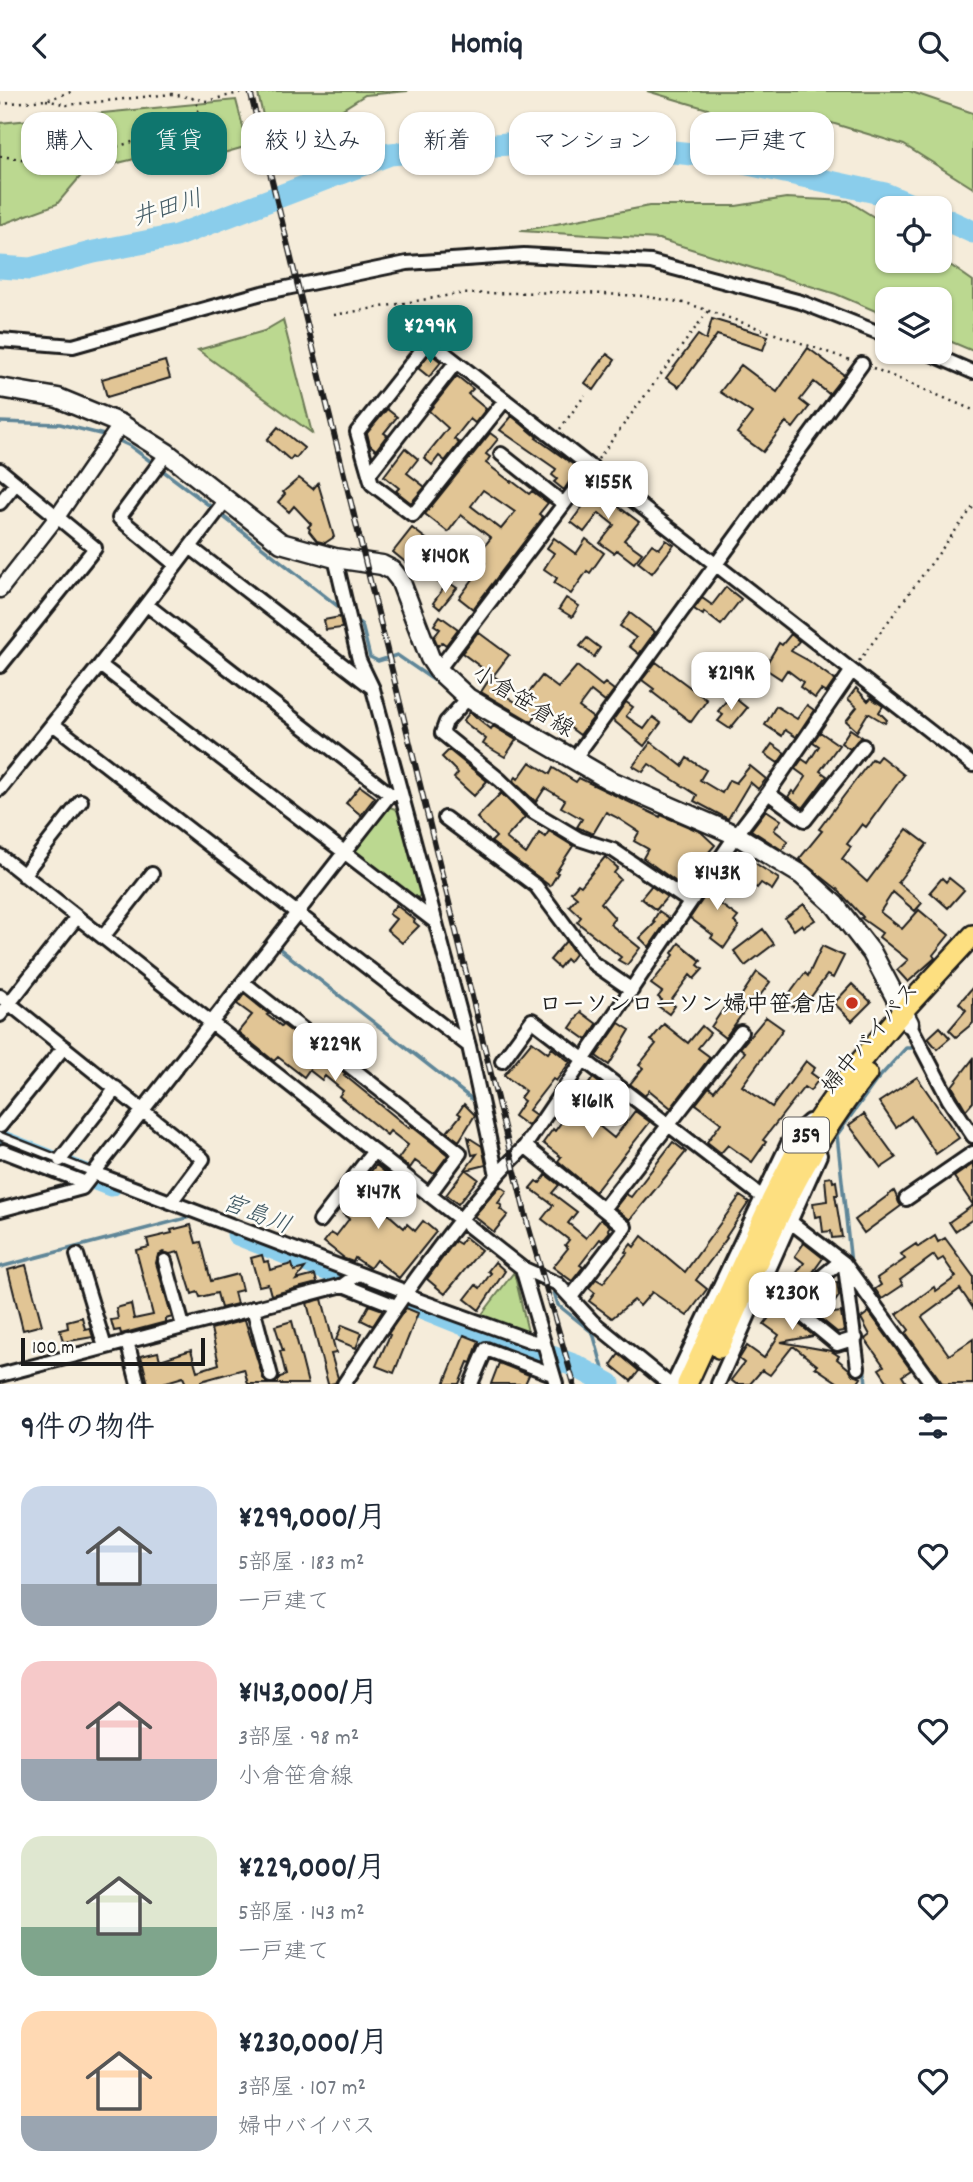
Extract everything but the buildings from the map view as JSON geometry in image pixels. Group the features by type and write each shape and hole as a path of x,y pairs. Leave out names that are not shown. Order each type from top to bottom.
{"highway":[{"name":"婦中バイパス","path":"701,1380 832,1110 862,1079 905,1018 973,935"},
{"name":"婦中バイパス","path":"905,1018 973,954"}],"main road":[{"name":"小倉笹倉線","path":"0,388 58,398 121,424 167,453 281,543 335,558 382,565 392,570 400,580 430,658 438,670 468,698 609,780 736,835 802,875 835,905 872,954 905,1018"}],"street":[{"path":"0,340 73,346 262,293 407,263 524,255 652,262 801,302 875,331"},
{"path":"505,400 413,515 372,484 357,432 429,341 555,437 715,566 973,765"},
{"path":"369,474 456,362"},
{"path":"952,363 973,372"},
{"path":"574,759 862,364"},
{"path":"0,590 57,517 121,424"},
{"path":"167,453 119,518 176,565"},
{"path":"501,454 565,504"},
{"path":"438,670 592,467"},
{"path":"0,470 95,548 0,666"},
{"path":"0,503 16,483"},
{"path":"0,789 100,665 225,501"},
{"path":"190,547 373,689"},
{"path":"335,558 359,660 373,689 395,794 469,1046 497,1175"},
{"path":"146,605 395,794"},
{"path":"100,665 343,854 434,921"},
{"path":"344,1384 396,1305 497,1175 525,1146 736,835 851,672"},
{"path":"468,698 446,722 442,733 500,780 532,811 579,839 613,850 690,902"},
{"path":"53,724 469,1046"},
{"path":"768,793 805,820 863,746"},
{"path":"0,1210 82,1188 343,854 395,794"},
{"path":"23,875 81,801"},
{"path":"445,818 536,886 593,963 632,990"},
{"path":"0,856 522,1268 558,1284 593,1322 671,1384 791,1137 832,1110"},
{"path":"103,937 152,874"},
{"path":"0,1015 4,1000 77,917"},
{"path":"244,983 460,1153 429,1195"},
{"path":"4,1000 203,1159 171,1202"},
{"path":"905,1018 949,1100 973,1136"},
{"path":"502,1061 532,1020 761,1196"},
{"path":"603,1209 741,1032"},
{"path":"0,1126 64,1047"},
{"path":"60,1160 116,1088"},
{"path":"701,1380 792,1223 832,1110"},
{"path":"525,1146 625,1227 571,1297"},
{"path":"320,1221 374,1151"},
{"path":"0,1152 171,1202 543,1346"},
{"path":"906,1199 973,1153"},
{"path":"792,1223 843,1262 932,1384"},
{"path":"77,1255 105,1347"},
{"path":"165,1261 183,1327"},
{"path":"843,1262 856,1338 858,1368"},
{"path":"843,1262 818,1280 796,1310 837,1343 856,1338"},
{"path":"522,1268 549,1376"},
{"path":"0,1375 343,1285 358,1274"},
{"path":"343,1285 396,1305"},
{"path":"253,1308 271,1376"},
{"path":"127,1341 138,1384"},
{"path":"471,1384 486,1349 549,1376"}],"lane":[{"path":"0,1136 60,1160 90,1178"}],"path":[{"path":"0,104 46,100 74,91"},
{"path":"46,100 67,105 172,94 207,101 247,91"},
{"path":"0,156 42,162 109,149 186,126 194,119 199,107 193,99"},
{"path":"334,315 457,293 643,296 689,304 862,364 973,410"},
{"path":"592,467 708,311"},
{"path":"555,437 584,395"},
{"path":"851,672 973,507"}],"green space":[{"path":"274,91 408,91 365,95 338,112 262,112 258,94"},
{"path":"647,91 909,91 973,113 973,188 904,145 834,124 834,112 718,112"},
{"path":"236,100 241,119 241,148 227,152 227,112 131,112 131,160 117,163 117,112 113,112"},
{"path":"21,121 21,175 82,175 57,204 0,225 0,123"},
{"path":"786,198 848,201 875,218 875,273 952,273 952,266 973,281 973,351 952,342 952,287 875,287 875,311 836,294 659,239 520,231 649,206 736,206"},
{"path":"283,320 312,433 198,350 264,331"},
{"path":"387,806 398,810 422,894 412,902 358,859 354,848"},
{"path":"514,1272 528,1332 522,1336 480,1317"}],"waterway":[{"name":"井田川","path":"0,267 30,269 94,252 176,236 390,154 555,140 712,156 890,196"},
{"name":"井田川","path":"952,222 973,232"},
{"path":"0,422 60,424 108,436"},
{"path":"115,439 130,446 214,509"},
{"path":"220,514 344,611"},
{"path":"353,618 362,625 370,657 378,661 397,655 448,690"},
{"path":"280,949 473,1100"},
{"path":"851,1264 837,1135 876,1081 906,1048 911,1048"},
{"name":"宮島川","path":"0,1141 111,1185"},
{"path":"0,1267 194,1216"},
{"name":"宮島川","path":"238,1234 576,1366 609,1384"},
{"path":"854,1286 862,1351"},
{"path":"554,1292 558,1305 593,1333 607,1383"},
{"path":"864,1365 866,1384"}],"railway":[{"path":"250,91 528,1225 574,1384"}],"place":[{"name":"ローソンローソン婦中笹倉店","path":"852,1003"}]}
